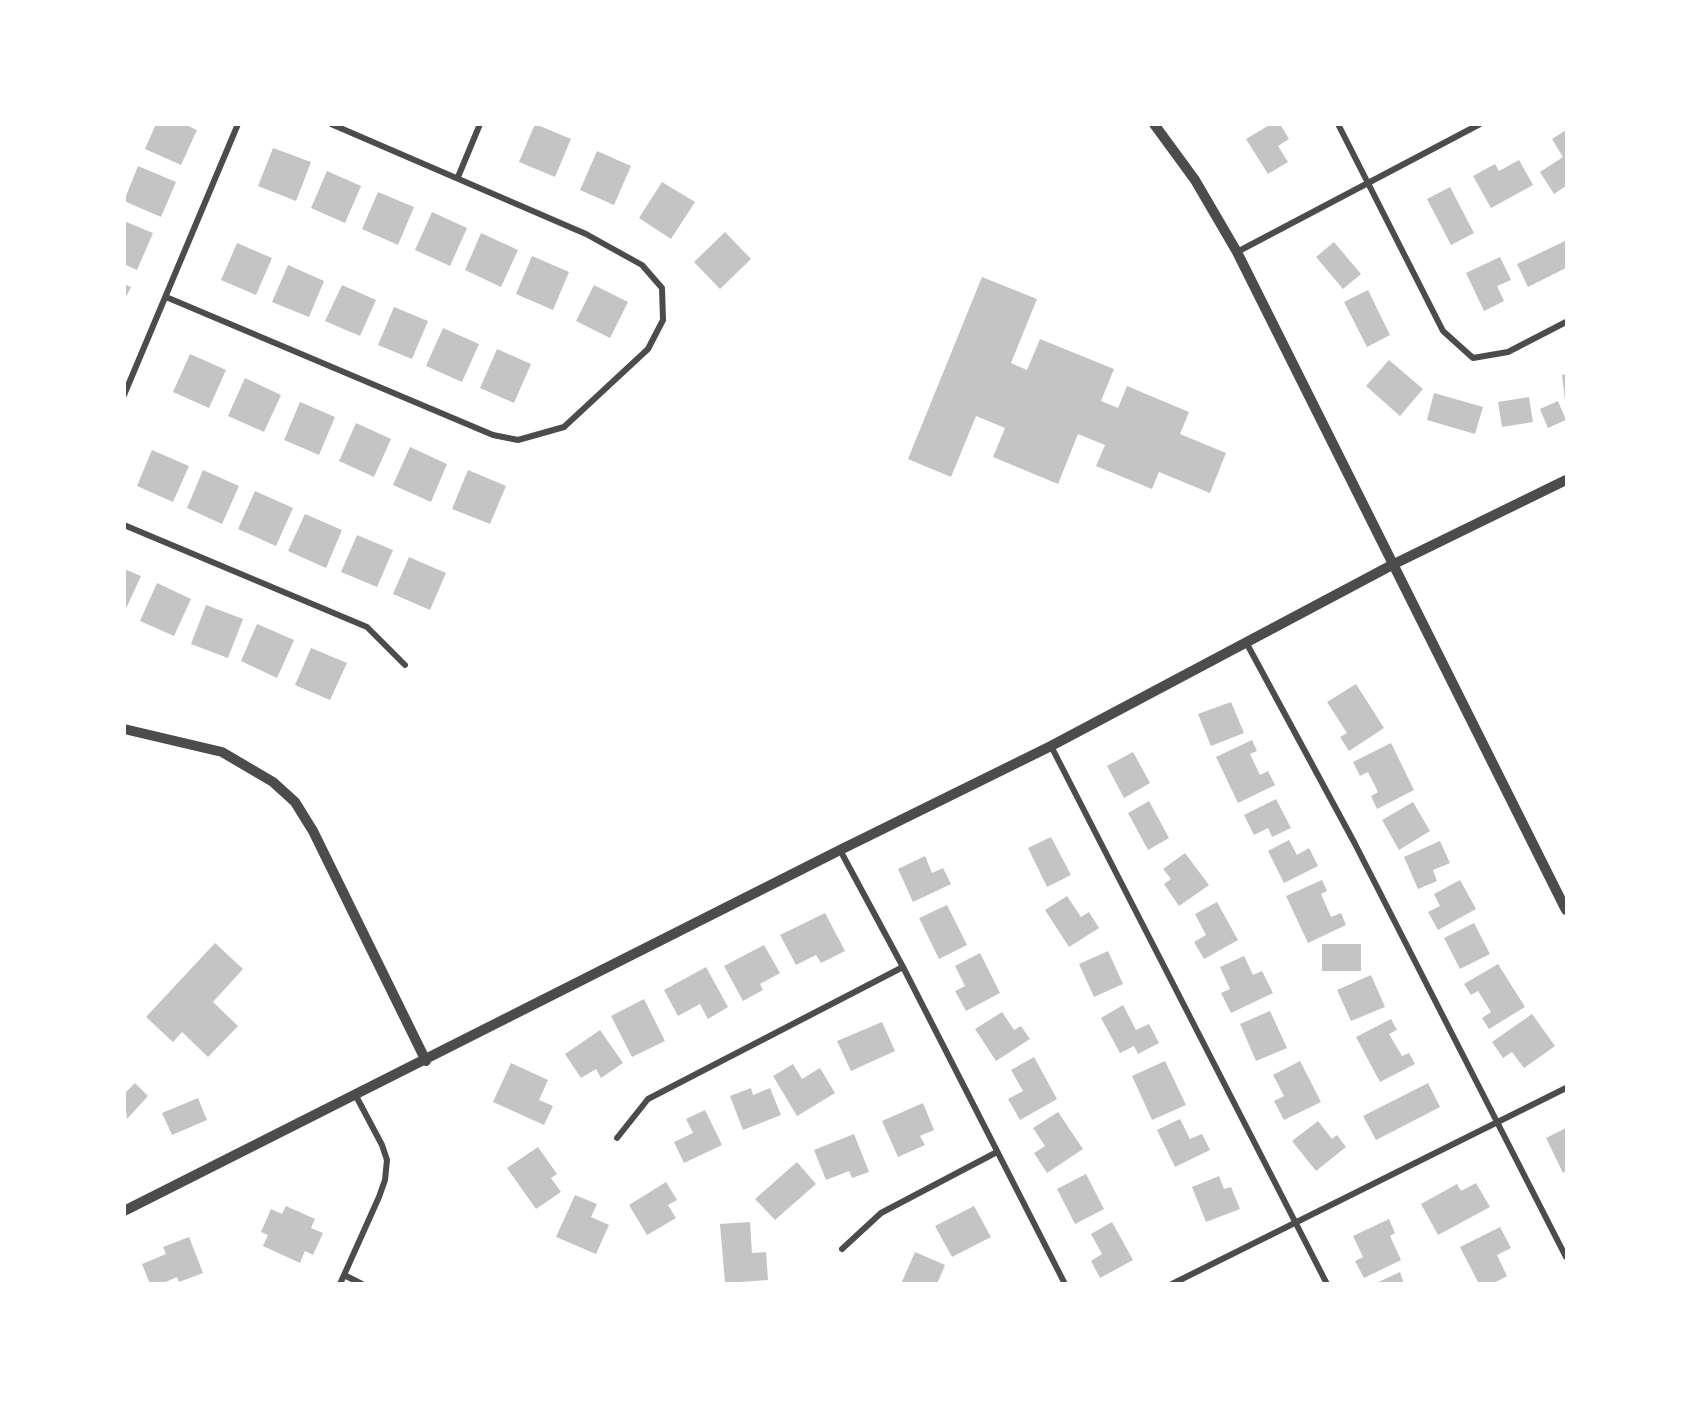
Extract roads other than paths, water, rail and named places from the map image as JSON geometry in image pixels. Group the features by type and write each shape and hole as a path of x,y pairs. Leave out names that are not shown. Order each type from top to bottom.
{"street":[{"path":"124,395 238,124"},
{"path":"166,297 493,435 518,440 564,427 648,349 663,320 662,288 642,265 586,234 331,124"},
{"path":"458,177 480,124"},
{"path":"1154,124 1195,180 1237,252 1566,910"},
{"path":"1338,124 1443,331 1473,358 1508,352 1566,322"},
{"path":"1237,252 1480,124"},
{"path":"124,1211 1051,746 1392,565 1566,480"},
{"path":"124,525 367,627 405,665"},
{"path":"1247,644 1500,1122 1566,1257"},
{"path":"124,729 222,752 273,782 295,802 313,831 426,1061"},
{"path":"1051,746 1327,1284"},
{"path":"840,850 903,967 1065,1284"},
{"path":"617,1138 648,1099 903,967"},
{"path":"1172,1284 1566,1088"},
{"path":"340,1284 382,1188 387,1160 382,1144 356,1096"},
{"path":"842,1249 880,1213 997,1152"},
{"path":"344,1275 362,1284"}]}
